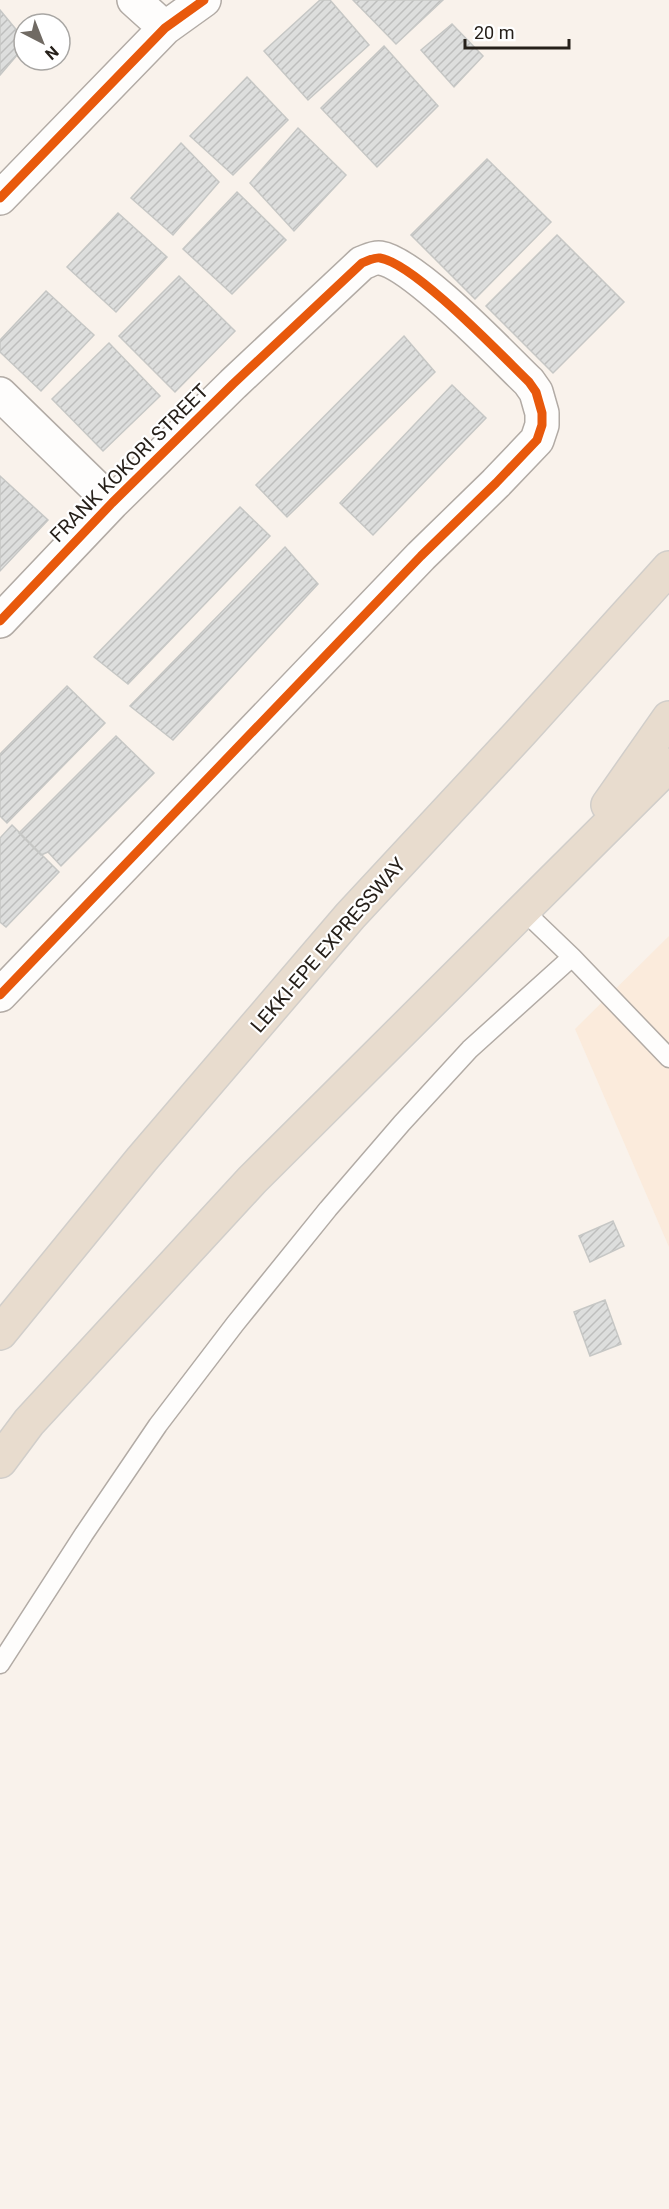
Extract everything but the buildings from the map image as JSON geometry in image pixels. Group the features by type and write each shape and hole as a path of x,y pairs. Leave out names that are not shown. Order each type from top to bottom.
{"highway":[{"name":"LEKKI-EPE EXPRESSWAY","path":"0,1333 142,1158 350,916 513,741 669,568"},
{"path":"556,880 669,718"},
{"path":"0,1461 29,1422 252,1180 556,880 669,765"}],"street":[{"path":"134,0 165,28"},
{"path":"0,198 165,28 204,0"},
{"name":"FRANK KOKORI STREET","path":"0,621 112,503 362,263 377,257 392,261 414,276 459,314 529,382 536,392 542,413 542,425 537,440 421,556 0,995"},
{"path":"0,394 112,503"}],"lane":[{"path":"524,911 572,957 669,1058"},
{"path":"0,1664 158,1425 328,1209 470,1049 572,957"}],"shaded area":[{"path":"669,936 669,1247 575,1029"}],"cycle path":[{"path":"0,198 165,28 204,0"},
{"path":"0,621 112,503 233,384 362,263 380,258 414,276 479,332 529,382 536,392 542,413 542,425 537,440 421,556 0,995"}]}
